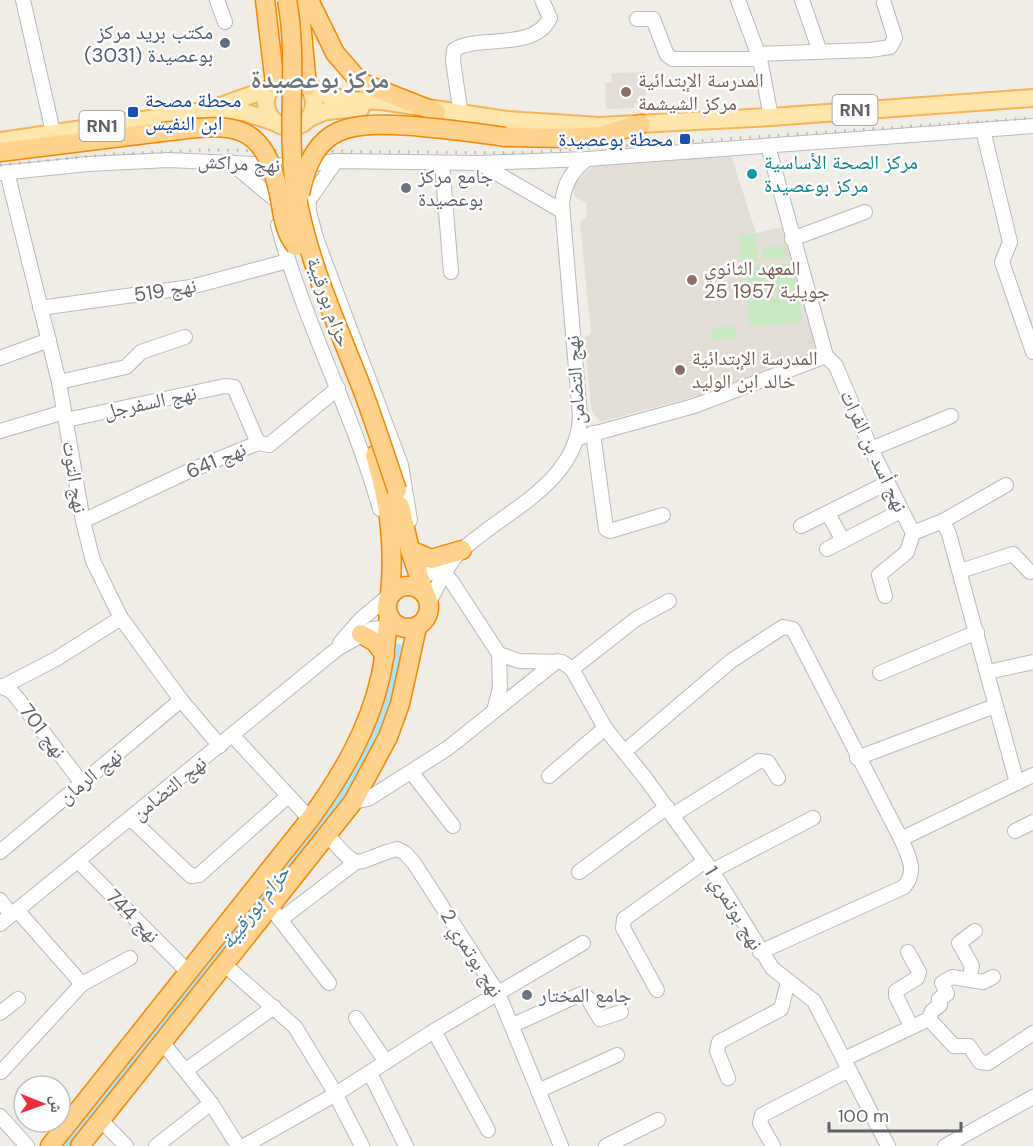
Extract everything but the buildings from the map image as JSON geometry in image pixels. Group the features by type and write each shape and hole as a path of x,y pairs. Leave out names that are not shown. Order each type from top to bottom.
{"highway":[{"path":"265,0 273,86"},
{"name":"حزام بورقيبة","path":"276,0 281,40 282,155 292,253 375,455 390,510 393,562 390,595"},
{"name":"حزام بورقيبة","path":"287,0 292,60 292,155 316,272 362,388 397,490 408,544 421,590"},
{"path":"299,0 307,86"},
{"path":"309,0 335,53 360,82 393,97 436,112"},
{"path":"303,203 313,154 320,144 342,128 369,123 454,129 505,137 566,138 600,136 640,124"},
{"path":"0,152 224,126 239,130 255,140 270,163 292,253"},
{"path":"408,544 438,567 458,554"},
{"path":"80,1146 225,965 275,914 353,802 388,737 400,704 398,624 387,606 390,595 400,587 421,590 427,616 398,624"},
{"path":"50,1146 310,819 345,768 362,734 376,694 385,655 398,624"},
{"path":"361,634 375,642 385,655"}],"main road":[{"name":"RN1","path":"204,111 292,79 339,98 534,123 640,124 1033,98"},
{"path":"273,86 266,103 267,111 277,123"},
{"path":"307,86 314,98 309,117"},
{"name":"RN1","path":"0,141 204,111 244,112 294,126 326,111 401,106"}],"street":[{"path":"23,0 53,132"},
{"path":"217,0 225,22"},
{"path":"461,115 453,61 454,50 465,46 516,40 542,28 550,18 542,0"},
{"path":"738,0 759,57 771,117"},
{"path":"802,0 820,51"},
{"path":"637,19 653,19 667,55 673,59 759,57 820,51 870,50 894,45 894,31 884,3"},
{"name":"نهج مراكش","path":"4,172 130,161 314,164 336,161 479,163 587,159 1033,126"},
{"path":"983,130 1010,242 1002,262 1033,352"},
{"name":"نهج أسد بن الفرات","path":"768,146 826,356 836,366 886,483 913,533 943,521 1006,485"},
{"name":"نهج التضامن","path":"458,554 545,485 560,470 578,438 578,387 562,211 566,183 577,167 587,159"},
{"path":"229,161 273,198"},
{"path":"303,203 336,161"},
{"path":"442,163 451,272"},
{"path":"479,163 562,211"},
{"path":"268,164 273,198 292,253 313,330 364,454 393,562"},
{"path":"314,164 303,203 309,212 326,268 400,465 408,500 410,520 408,544"},
{"name":"نهج التوت","path":"4,172 59,382 83,521 96,567 121,618 181,700 220,746"},
{"path":"792,239 865,212"},
{"name":"نهج 519","path":"40,308 191,288 292,253"},
{"path":"59,382 126,367 141,352 185,337"},
{"path":"0,358 49,340"},
{"path":"578,438 694,406 826,356"},
{"name":"نهج السفرجل","path":"0,431 65,416 225,386 234,387 258,443"},
{"name":"نهج 641","path":"83,521 189,471 258,443 269,445 338,388"},
{"path":"871,449 951,416"},
{"path":"593,433 606,529 610,531 663,515"},
{"path":"801,526 886,483"},
{"path":"827,549 901,511"},
{"path":"828,513 843,541"},
{"path":"943,521 960,571 1017,783"},
{"path":"885,596 879,575 907,552 913,533"},
{"path":"960,571 1013,554 1030,572"},
{"path":"421,590 438,567"},
{"path":"421,590 438,567"},
{"path":"438,567 499,654 500,688 494,711"},
{"name":"نهج التضامن","path":"337,649 360,620 390,595"},
{"path":"499,654 519,661 557,661 566,663 572,669 636,619 669,601"},
{"path":"2,686 56,660 121,618"},
{"name":"نهج التضامن","path":"0,924 337,649 372,629 398,624"},
{"path":"624,752 731,661 783,627 793,629 857,758 901,839 911,865 910,878 904,886 760,952"},
{"path":"880,673 977,632"},
{"path":"353,802 368,799 412,772 557,661"},
{"path":"988,672 1033,662"},
{"name":"نهج بوتمري 1","path":"572,669 605,728 670,811 709,866 760,952 772,968 814,1000 888,1146"},
{"name":"نهج 701","path":"2,686 18,699 81,782"},
{"name":"نهج الرمان","path":"0,852 181,700"},
{"path":"857,758 995,706"},
{"path":"549,776 605,728"},
{"path":"232,736 310,819"},
{"path":"579,872 670,811 759,761 768,762 778,778"},
{"path":"412,772 453,826"},
{"path":"901,839 1033,775"},
{"path":"131,819 191,876 199,875 288,796"},
{"path":"657,990 623,928 624,919 709,866 813,818"},
{"path":"1015,831 1033,822"},
{"path":"328,835 349,860 356,862"},
{"name":"نهج بوتمري 2","path":"356,862 370,860 395,850 405,852 498,993 561,1146"},
{"name":"نهج 744","path":"78,861 188,972"},
{"path":"329,983 275,914 356,862"},
{"path":"0,900 82,984"},
{"path":"969,979 972,966 959,943 975,931"},
{"path":"244,1146 336,1094 434,1031 583,943"},
{"path":"908,952 919,972 916,978 896,991 896,996 911,1026"},
{"path":"1,1072 82,984 129,958"},
{"path":"225,965 295,1027 336,1094 362,1146"},
{"path":"772,1146 760,1124 762,1115 911,1026 929,1019 932,1011 940,1005 939,999 947,994 942,983 952,977 983,982 993,977"},
{"path":"729,1078 717,1051 718,1042 781,1009 788,982"},
{"path":"513,1025 581,994 587,997 600,1019 621,1012"},
{"path":"2,1008 18,999"},
{"path":"186,1070 274,1007"},
{"path":"356,1018 386,1062"},
{"path":"929,1019 954,1046 969,1046 980,1062 988,1063 1033,1033"},
{"path":"434,1031 488,1130"},
{"path":"163,1043 211,1103 238,1146"},
{"path":"538,1091 617,1055"},
{"path":"370,1073 406,1146"},
{"path":"945,1146 1033,1097"},
{"path":"156,1146 211,1103"},
{"path":"0,1116 27,1146"},
{"path":"101,1120 126,1146"},
{"path":"606,1146 658,1120"}],"shaded area":[{"name":"المدرسة الإبتدائية مركز الشيشمة","path":"645,72 646,96 643,96 643,103 634,103 634,108 606,109 605,83 612,82 611,73"},
{"name":"المعهد الثانوي 25 جويلية 1957","path":"731,155 756,233 782,227 817,346 812,356 723,389 600,422 592,411 584,338 591,333 580,222 587,216 586,203 574,196 573,184 594,166"}],"green space":[{"path":"756,233 758,262 740,263 739,234"},
{"path":"786,246 786,258 763,259 762,247"},
{"path":"793,263 795,290 743,294 741,267"},
{"path":"800,296 802,323 749,326 747,299"},
{"path":"735,326 736,338 712,340 711,328"}],"water":[{"path":"394,643 406,646 393,709 357,787 73,1146 55,1146 65,1134 72,1134 72,1125 324,808"}],"railway":[{"path":"0,165 114,154 206,150 519,153 1033,118"}],"place":[{"name":"مكتب بريد مركز بوعصيدة (3031)","path":"225,43"},
{"name":"المدرسة الإبتدائية مركز الشيشمة","path":"626,92"},
{"name":"محطة مصحة ابن النفيس","path":"133,112"},
{"name":"محطة بوعصيدة","path":"685,139"},
{"name":"مركز الصحة الأساسية مركز بوعصيدة","path":"752,174"},
{"name":"جامع مركز بوعصيدة","path":"406,188"},
{"name":"المعهد الثانوي 25 جويلية 1957","path":"692,280"},
{"name":"المدرسة الإبتدائية خالد ابن الوليد","path":"680,370"},
{"name":"جامع المختار","path":"527,995"}],"district":[{"name":"مركز بوعصيدة","path":"320,79"}]}
